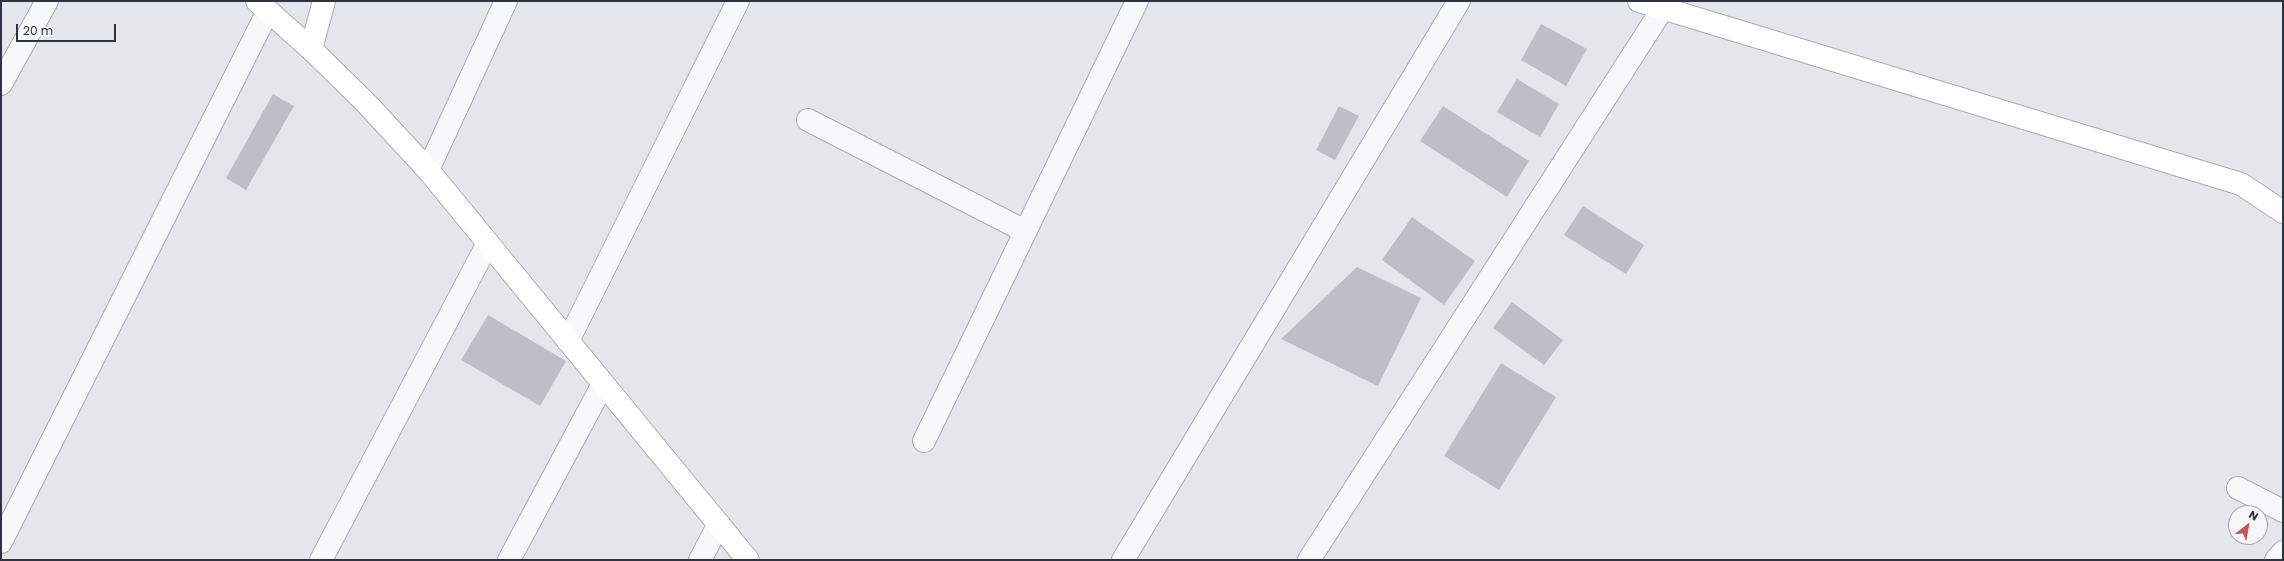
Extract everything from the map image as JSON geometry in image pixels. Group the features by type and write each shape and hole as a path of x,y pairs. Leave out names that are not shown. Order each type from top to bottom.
{"street":[{"path":"1,84 47,1"},
{"path":"311,49 324,1"},
{"path":"428,170 506,1"},
{"path":"568,341 738,1"},
{"path":"924,441 1137,1"},
{"path":"1124,560 1459,1"},
{"path":"1639,1 2241,184 2283,212"},
{"path":"1,542 263,6 311,49 367,104 428,170 748,560"},
{"path":"1309,560 1663,8"},
{"path":"808,120 1025,231"},
{"path":"321,560 488,243"},
{"path":"509,560 603,384"},
{"path":"2238,488 2283,512"},
{"path":"700,560 719,524"},
{"path":"2276,560 2283,552"}],"building":[{"path":"1541,24 1587,49 1566,86 1521,60"},
{"path":"1517,79 1559,104 1540,137 1497,112"},
{"path":"273,94 294,106 246,190 226,178"},
{"path":"1339,106 1359,116 1335,160 1316,150"},
{"path":"1443,106 1529,161 1507,197 1420,141"},
{"path":"1583,206 1644,245 1626,274 1564,235"},
{"path":"1412,217 1475,261 1444,305 1382,260"},
{"path":"1357,267 1421,298 1378,386 1281,339"},
{"path":"1512,302 1563,340 1544,365 1493,328"},
{"path":"488,315 566,361 540,406 461,360"},
{"path":"1501,363 1556,397 1499,490 1444,456"}]}
